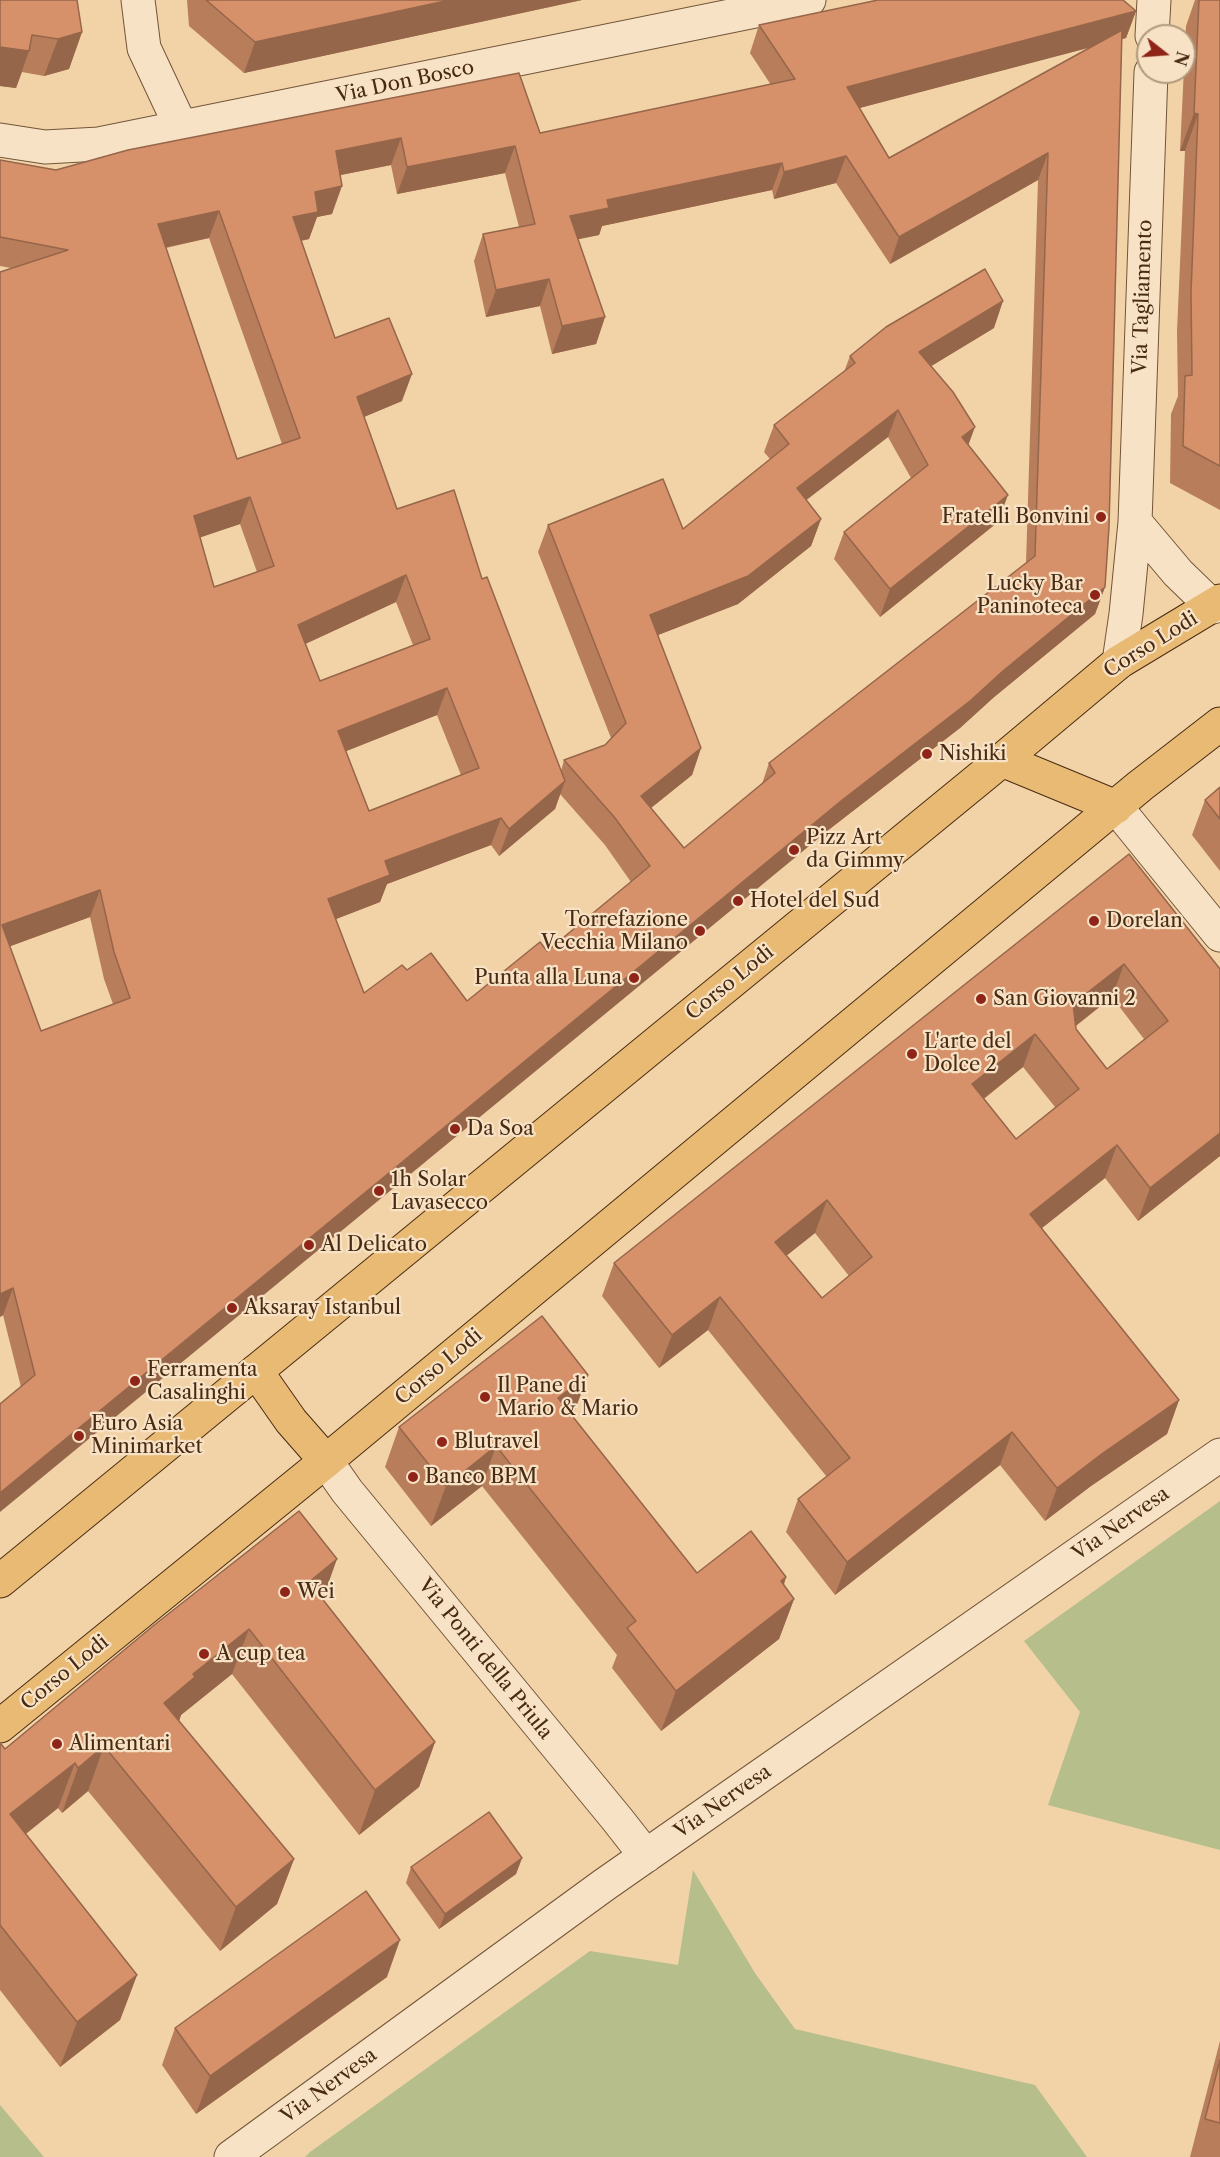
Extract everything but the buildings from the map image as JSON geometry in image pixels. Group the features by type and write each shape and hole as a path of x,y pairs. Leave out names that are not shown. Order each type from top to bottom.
{"main road":[{"name":"Corso Lodi","path":"0,1581 1119,662 1218,606"},
{"name":"Corso Lodi","path":"0,1726 326,1461 1116,807 1220,724"},
{"path":"1002,760 1116,807"},
{"path":"256,1371 291,1421 326,1461"}],"street":[{"path":"138,0 144,48 181,127"},
{"name":"Via Don Bosco","path":"0,140 33,146 69,147 99,144 687,12 809,0"},
{"path":"1153,24 1154,0"},
{"name":"Via Tagliamento","path":"1119,662 1135,522 1151,84"},
{"path":"1135,522 1179,573 1218,606"},
{"path":"1116,807 1220,935"},
{"name":"Via Nervesa","path":"231,2157 646,1856 1220,1455"},
{"name":"Via Ponti della Priula","path":"326,1461 347,1491 646,1856"}],"green space":[{"path":"1220,1501 1220,1850 1048,1805 1080,1712 1024,1641"},
{"path":"693,1870 755,1973 795,2029 1035,2085 1087,2157 305,2157 590,1951 678,1965"},
{"path":"0,2105 44,2157 0,2157"}],"place":[{"name":"Fratelli Bonvini","path":"1101,517"},
{"name":"Lucky Bar Paninoteca","path":"1095,595"},
{"name":"Nishiki","path":"927,754"},
{"name":"Pizz Art da Gimmy","path":"794,850"},
{"name":"Hotel del Sud","path":"738,901"},
{"name":"Dorelan","path":"1094,921"},
{"name":"Torrefazione Vecchia Milano","path":"700,931"},
{"name":"Punta alla Luna","path":"634,978"},
{"name":"San Giovanni 2","path":"981,999"},
{"name":"L'arte del Dolce 2","path":"912,1054"},
{"name":"Da Soa","path":"455,1129"},
{"name":"1h Solar Lavasecco","path":"379,1191"},
{"name":"Al Delicato","path":"309,1245"},
{"name":"Aksaray Istanbul","path":"232,1308"},
{"name":"Ferramenta Casalinghi","path":"135,1381"},
{"name":"Il Pane di Mario & Mario","path":"485,1397"},
{"name":"Euro Asia Minimarket","path":"79,1436"},
{"name":"Blutravel","path":"442,1442"},
{"name":"Banco BPM","path":"413,1477"},
{"name":"Wei","path":"285,1592"},
{"name":"A cup tea","path":"204,1654"},
{"name":"Alimentari","path":"57,1744"}]}
